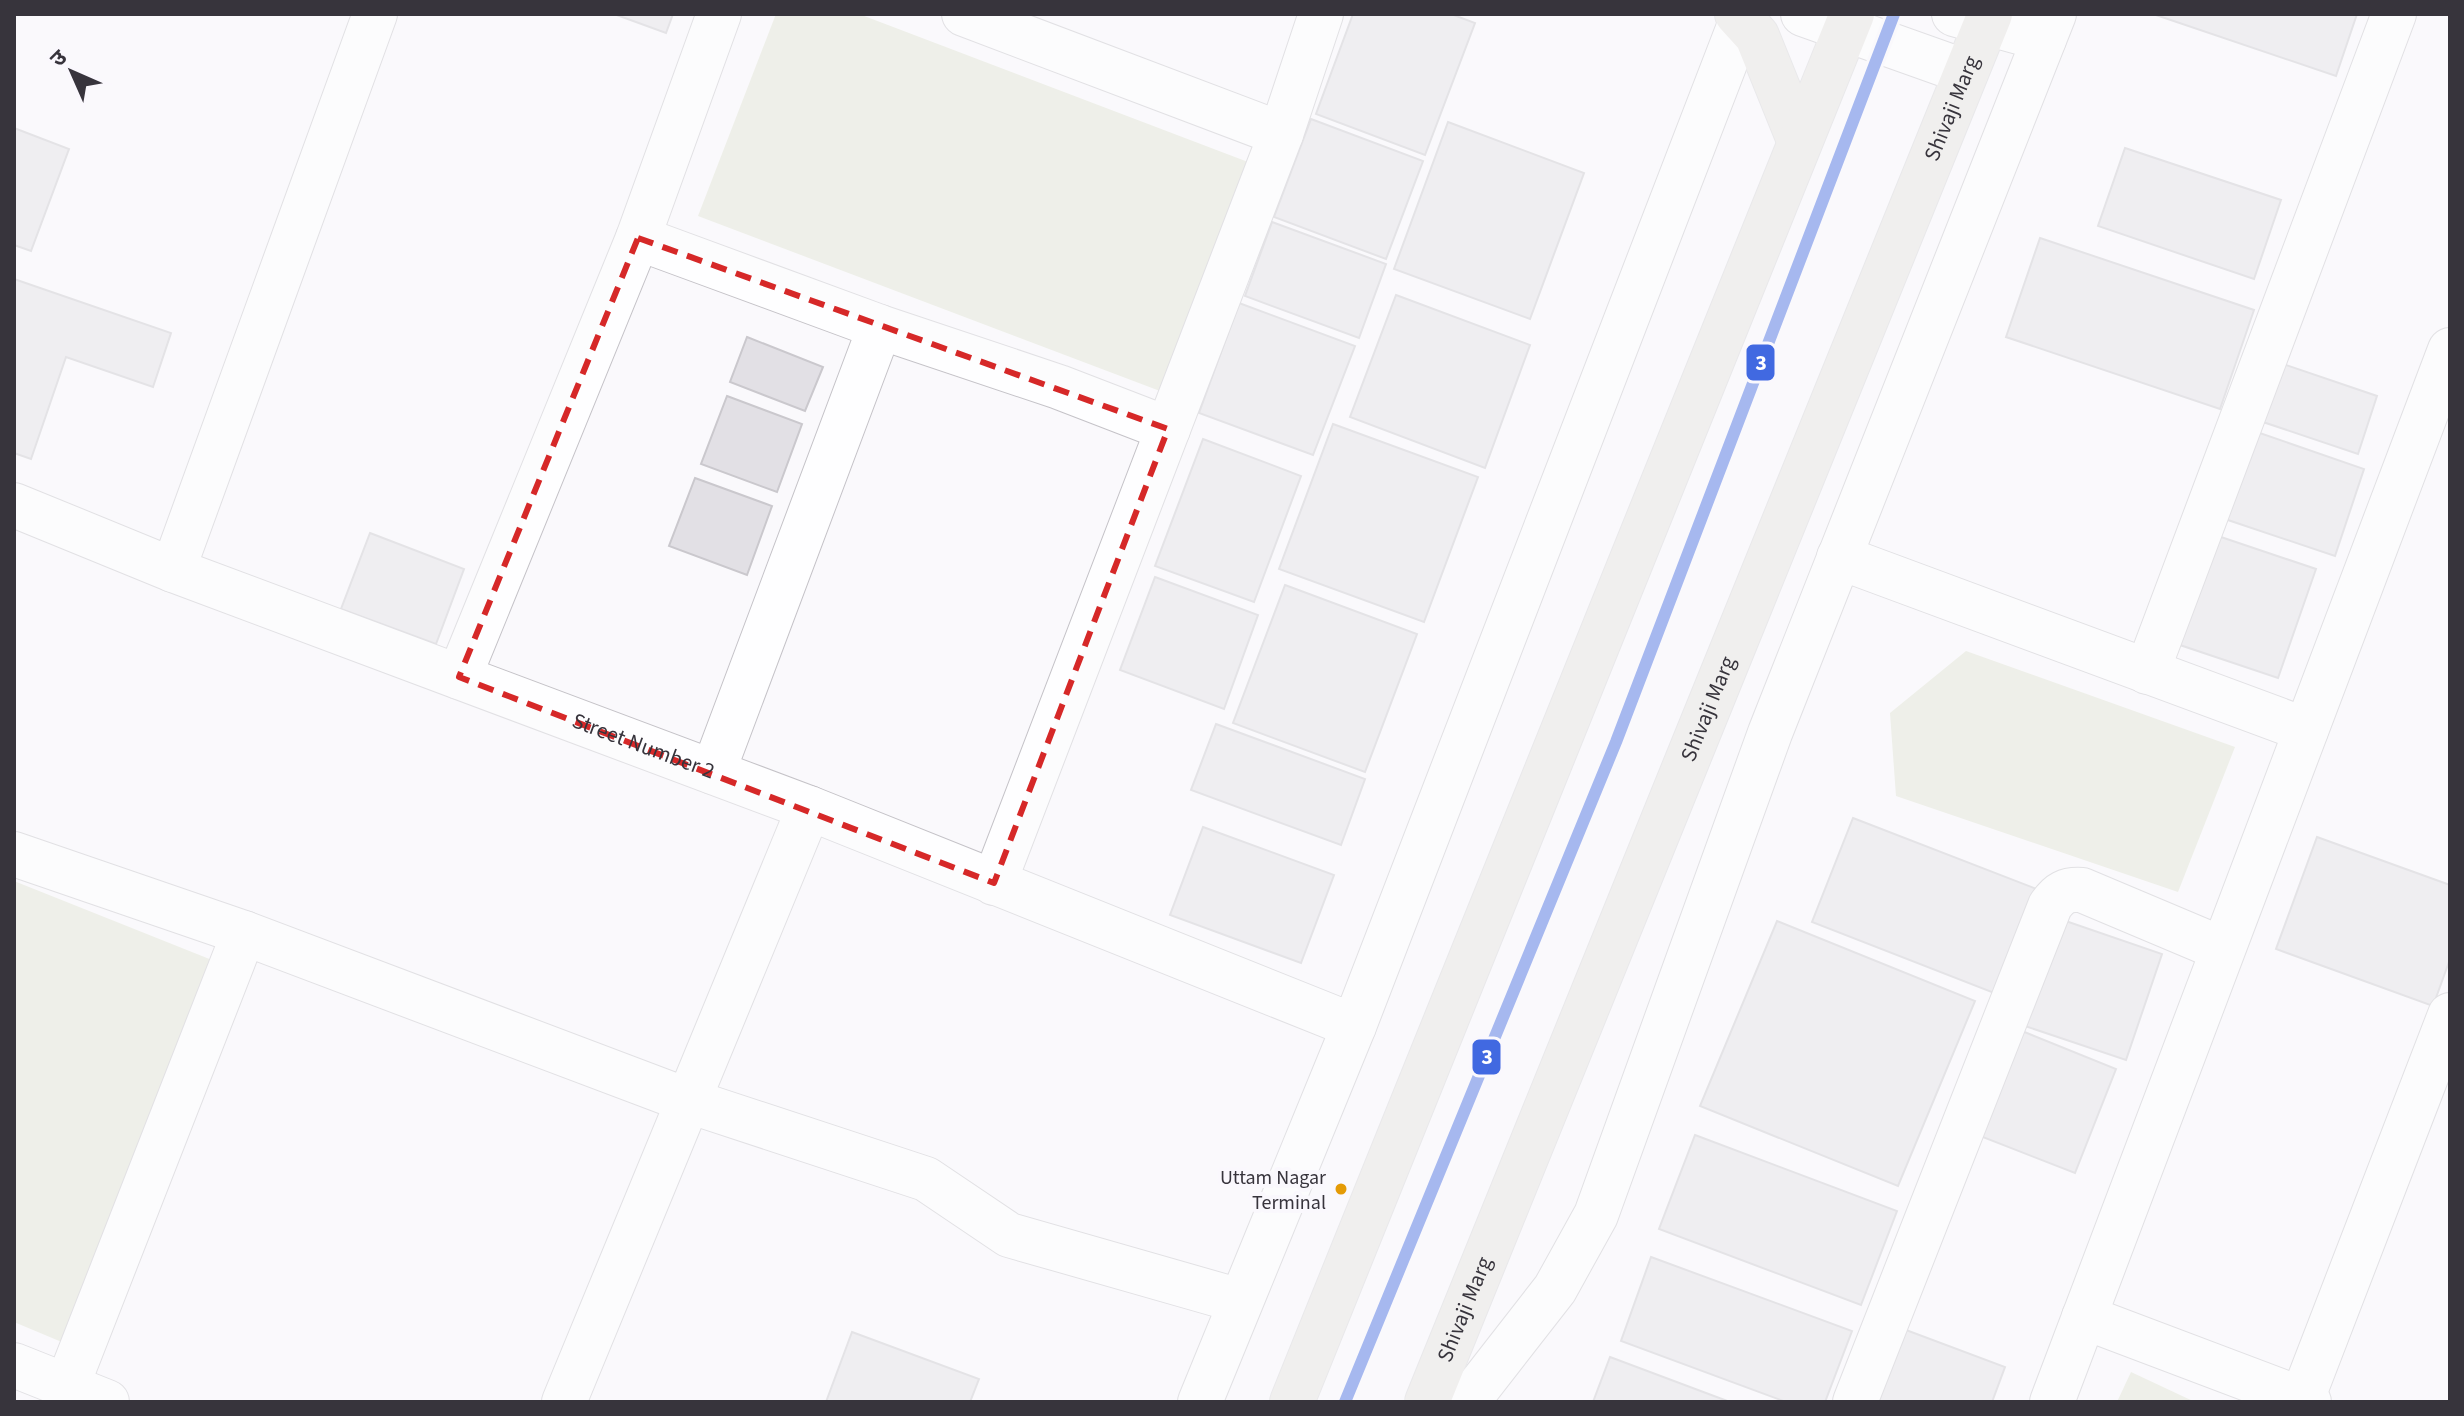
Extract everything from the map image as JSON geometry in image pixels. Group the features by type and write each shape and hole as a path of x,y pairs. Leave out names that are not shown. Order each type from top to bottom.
{"main road":[{"path":"1739,17 1757,36 1799,140"},
{"name":"Shivaji Marg","path":"1427,1402 1966,72 1977,17"},
{"path":"1292,1402 1849,22"}],"street":[{"path":"173,570 375,14"},
{"path":"459,677 638,238 719,14"},
{"path":"964,14 1281,134"},
{"path":"994,883 1281,134 1321,14"},
{"path":"1803,14 1849,22 1966,72"},
{"path":"2147,672 2394,14"},
{"path":"1200,1402 1354,1026 1739,17"},
{"path":"1467,1402 1555,1289 1596,1215 1770,733 2049,26 1977,17"},
{"path":"638,238 880,327 1059,387 1168,429"},
{"path":"713,772 880,327"},
{"path":"2052,1402 2450,350"},
{"name":"Street Number 2","path":"14,505 173,570 809,808 1354,1026"},
{"path":"1839,557 2306,730"},
{"path":"564,1402 809,808"},
{"path":"14,854 244,933 689,1101 926,1179 1009,1235 1240,1301"},
{"path":"1855,1402 2050,906 2058,896 2069,889 2082,890 2222,949"},
{"path":"67,1386 244,933"},
{"path":"2084,1317 2306,1401 2450,1015"},
{"path":"14,1365 107,1402"}],"highlighted area":[{"path":"638,238 1168,429 994,883 459,677"}],"green space":[{"path":"776,14 859,14 1248,162 1160,391 698,216"},
{"path":"1966,651 2235,747 2178,892 1896,796 1890,713"},
{"path":"14,881 237,970 76,1348 14,1322"},
{"path":"2131,1372 2195,1402 2117,1402"}],"building":[{"path":"614,14 673,14 666,33"},
{"path":"1353,14 1451,14 1475,23 1425,155 1316,114"},
{"path":"2153,14 2357,14 2336,76"},
{"path":"1311,119 1423,161 1386,259 1274,217"},
{"path":"1448,122 1584,173 1530,319 1394,269"},
{"path":"14,128 69,149 31,251 14,245"},
{"path":"2125,148 2281,200 2254,279 2098,226"},
{"path":"1272,222 1386,264 1359,338 1245,296"},
{"path":"2040,238 2254,310 2220,409 2006,337"},
{"path":"14,279 171,333 153,387 66,357 31,459 14,453"},
{"path":"1396,295 1530,345 1485,468 1350,417"},
{"path":"1239,303 1355,346 1313,455 1199,413"},
{"path":"747,337 823,367 805,411 730,382"},
{"path":"2280,363 2377,396 2358,454 2260,421"},
{"path":"727,396 802,424 777,492 701,464"},
{"path":"1333,424 1478,477 1424,622 1279,569"},
{"path":"2251,430 2364,469 2335,556 2222,518"},
{"path":"1203,439 1301,476 1254,602 1155,566"},
{"path":"695,478 772,506 747,575 669,546"},
{"path":"370,533 464,569 436,644 341,609"},
{"path":"2215,535 2316,569 2278,678 2177,644"},
{"path":"1155,577 1258,615 1224,709 1120,670"},
{"path":"1285,585 1417,634 1365,772 1233,723"},
{"path":"1216,724 1365,779 1341,845 1191,790"},
{"path":"1853,818 2047,893 2007,998 1812,922"},
{"path":"1203,827 1334,875 1301,963 1170,915"},
{"path":"2317,837 2450,885 2450,959 2433,1006 2276,949"},
{"path":"2054,917 2162,954 2126,1060 2019,1024"},
{"path":"1777,921 1975,1001 1898,1186 1700,1106"},
{"path":"2017,1029 2116,1069 2075,1173 1975,1134"},
{"path":"1695,1135 1897,1211 1861,1305 1659,1229"},
{"path":"1651,1257 1852,1331 1825,1402 1786,1402 1621,1341"},
{"path":"1898,1327 2005,1367 1992,1402 1870,1402"},
{"path":"852,1332 979,1379 970,1402 826,1402"},
{"path":"1610,1357 1730,1402 1593,1402"}],"transit line":[{"name":"3","path":"1345,1402 1616,742 1894,14"}],"place":[{"name":"Uttam Nagar Terminal","path":"1341,1189"}]}
